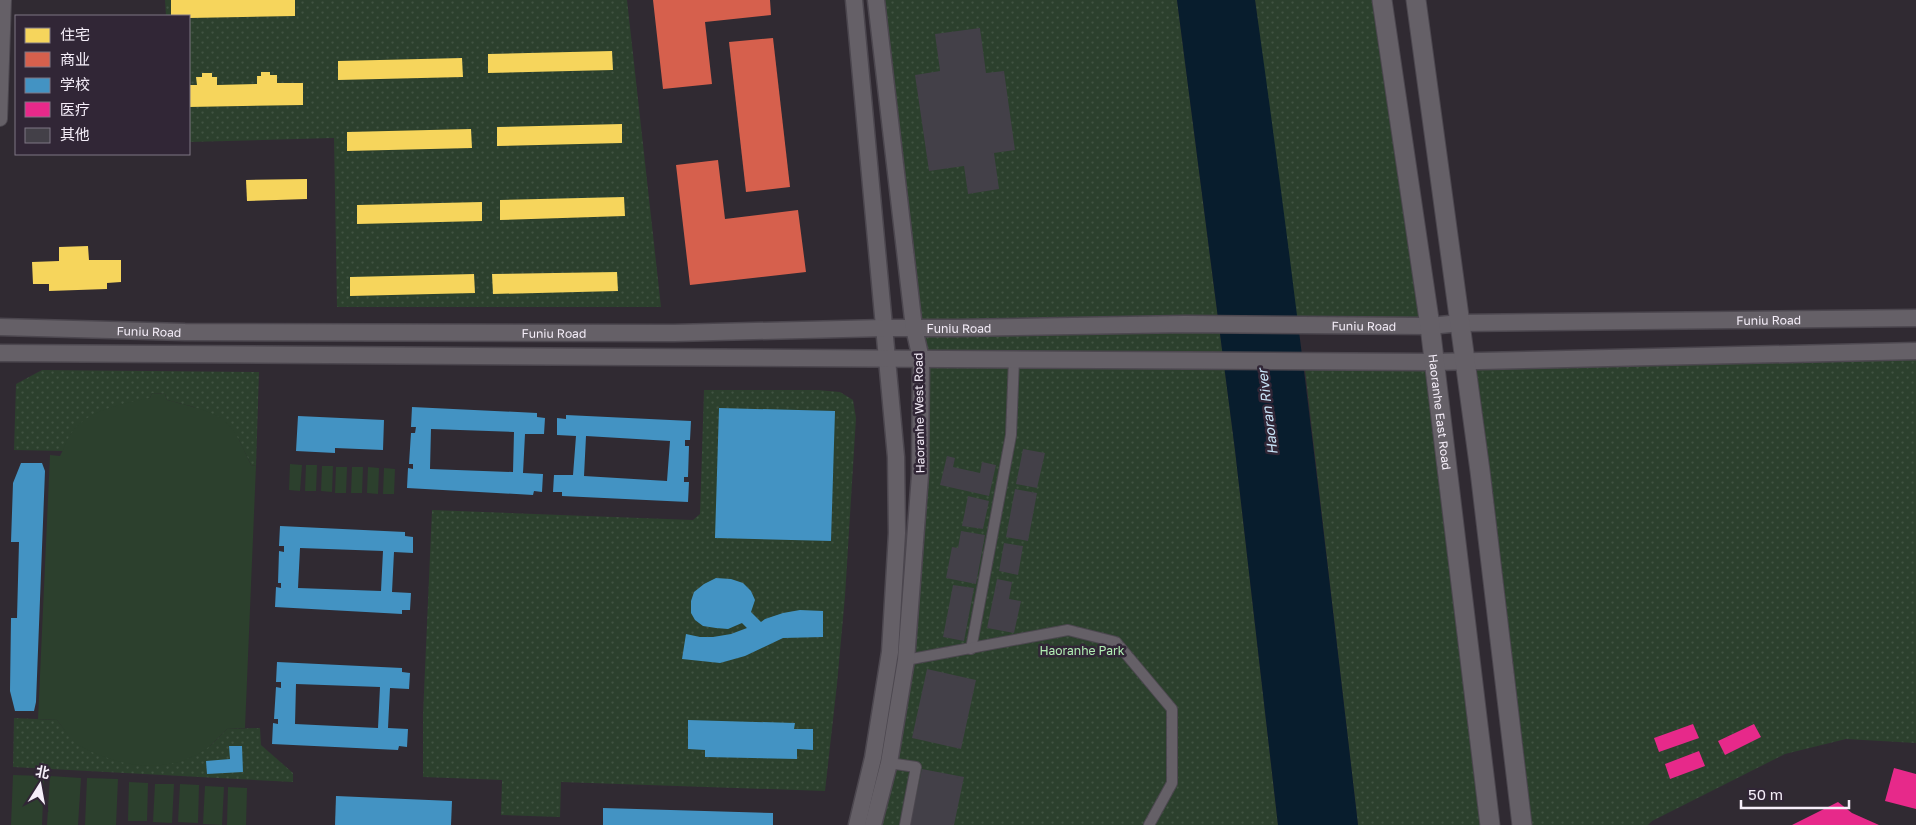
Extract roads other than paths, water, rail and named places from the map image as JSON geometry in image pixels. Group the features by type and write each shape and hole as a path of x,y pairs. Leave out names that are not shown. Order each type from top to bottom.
{"main road":[{"name":"Haoranhe East Road","path":"1382,0 1430,326 1490,825"},
{"path":"1416,0 1480,471 1522,825"}],"street":[{"path":"0,119 4,0"},
{"name":"Haoranhe West Road","path":"854,0 896,457 897,533 890,652 874,758 858,825"},
{"name":"Haoranhe West Road","path":"873,825 888,763 906,660 920,475 921,359 914,328 876,0"},
{"name":"Funiu Road","path":"0,327 195,332 674,333 1200,324 1430,326 1460,323 1916,318"},
{"path":"0,353 1434,362 1916,351"},
{"path":"971,649 1011,435 1014,359"},
{"path":"906,660 1068,630 1116,642 1172,709 1172,783 1149,825"},
{"path":"888,763 916,767 905,825"}],"water":[{"name":"Haoran River","path":"1177,0 1255,0 1322,516 1358,825 1278,825 1235,450"}],"park label":[{"name":"Haoranhe Park","path":"1082,650"}]}
